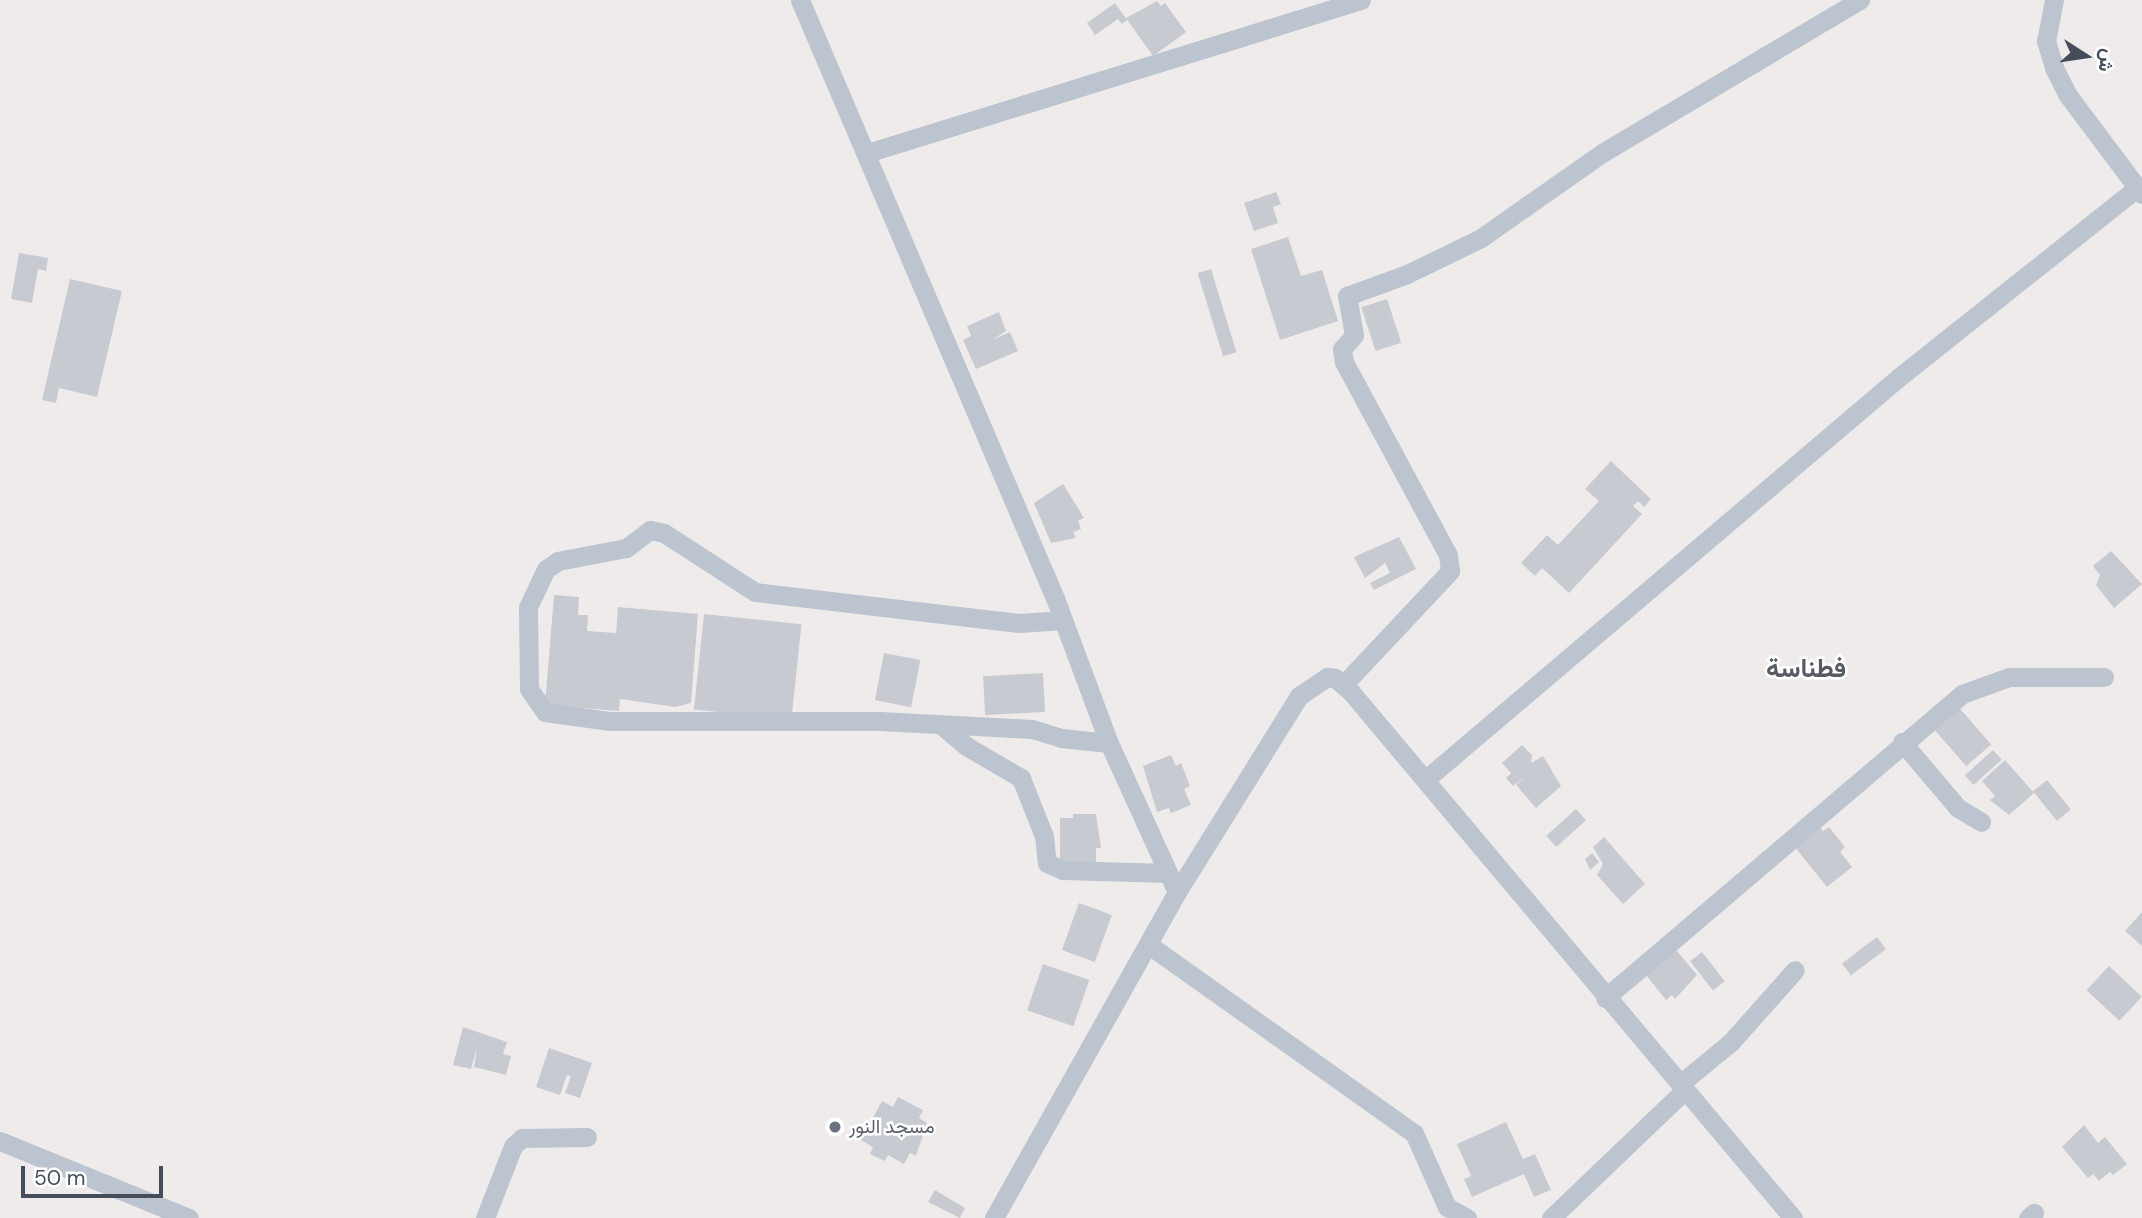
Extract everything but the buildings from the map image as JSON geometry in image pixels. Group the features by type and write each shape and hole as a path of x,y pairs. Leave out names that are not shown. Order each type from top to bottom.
{"street":[{"path":"800,0 1063,620 1109,743 1177,892"},
{"path":"867,153 1361,0"},
{"path":"1344,684 1450,571 1442,543 1344,362 1342,349 1354,335 1346,296 1407,274 1481,238 1602,153 1860,0"},
{"path":"1426,779 1898,378 2140,191 2067,94 2054,68 2046,41 2054,0"},
{"path":"1063,620 1019,623 755,593 664,533 650,530 626,548 558,561 546,569 528,607 529,689 545,712 610,721 940,724 1031,729 1070,740 1109,743"},
{"path":"1605,998 1946,705 1979,686 2009,677 2104,677"},
{"path":"994,1218 1177,892 1299,696 1320,678 1335,678 1344,684 1426,779 1605,998 1793,1218"},
{"path":"940,724 966,746 1021,778 1044,836 1047,863 1063,870 1167,873"},
{"path":"1902,743 1958,808 1981,822"},
{"path":"1149,945 1414,1133 1447,1207 1467,1218"},
{"path":"1551,1218 1731,1042 1795,971"},
{"path":"485,1218 513,1146 522,1138 587,1137"},
{"path":"0,1141 183,1217"}],"place":[{"name":"مسجد النور","path":"835,1127"}],"district":[{"name":"فطناسة","path":"1806,669"}]}
